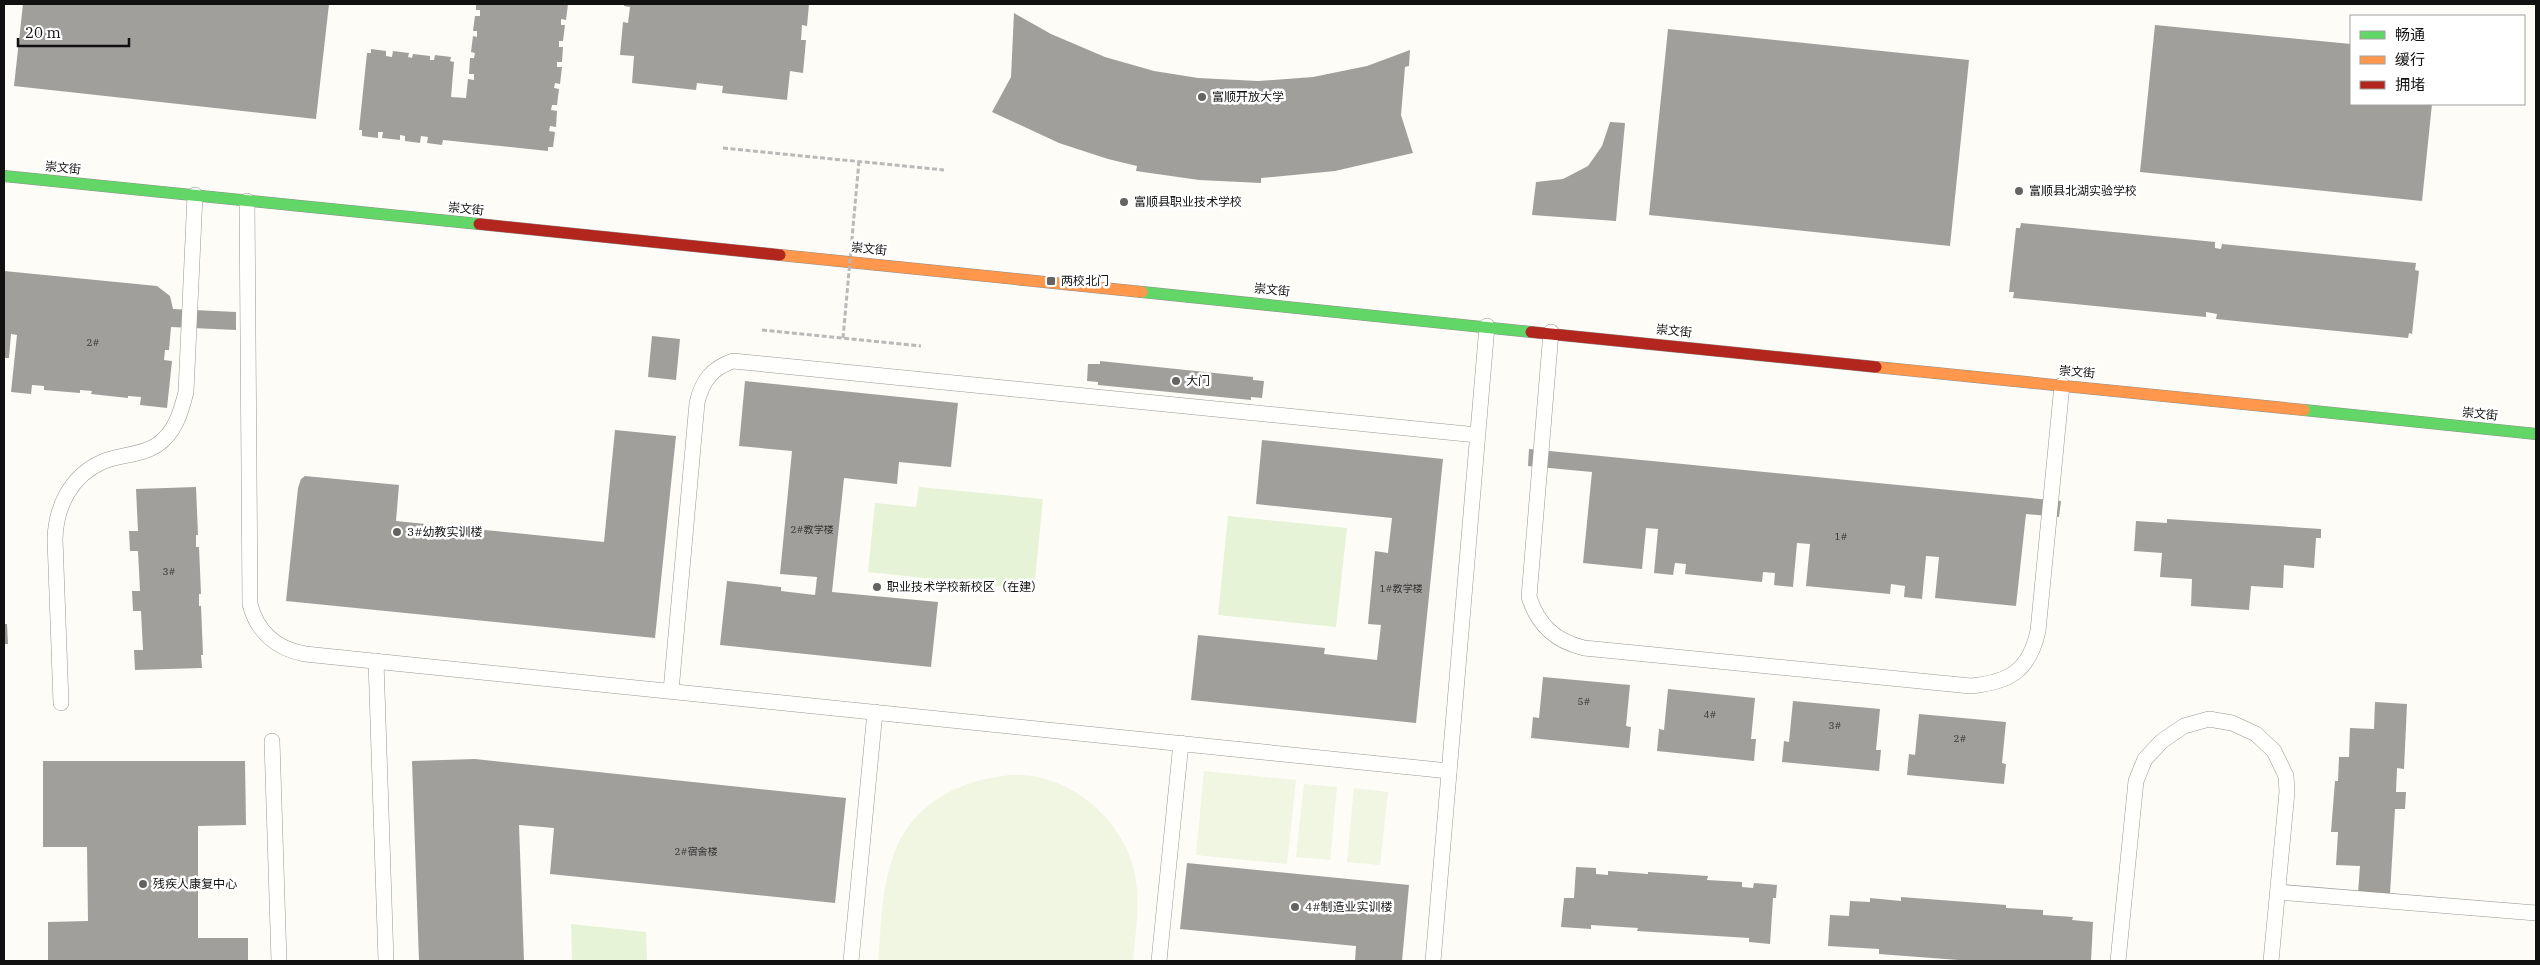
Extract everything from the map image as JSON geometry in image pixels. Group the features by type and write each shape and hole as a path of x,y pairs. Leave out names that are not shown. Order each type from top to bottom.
{"street":[{"name":"崇文街","path":"4,176 1551,332 2536,434"}],"lane":[{"path":"61,703 55,539 58,512 63,498 85,472 103,462 142,453 158,444 170,431 180,415 186,392 195,195"},
{"path":"247,201 249,593 253,616 265,634 289,650 305,654 1449,771"},
{"path":"1433,961 1487,326"},
{"path":"1551,332 1529,597 1533,610 1550,632 1570,645 1594,649 1971,686 1992,683 2011,676 2030,658 2038,632 2062,385"},
{"path":"671,691 698,403 704,380 717,368 733,361 1478,435"},
{"path":"376,661 386,961"},
{"path":"851,961 875,712"},
{"path":"2118,961 2136,781 2145,759 2162,741 2184,726 2209,719 2232,723 2256,734 2274,751 2286,776 2287,792 2271,961"},
{"path":"272,741 279,961"},
{"path":"1159,961 1181,743"},
{"path":"2278,892 2536,913"}],"path":[{"path":"723,148 944,170"},
{"path":"843,338 859,162"},
{"path":"762,330 921,346"}],"green space":[{"path":"919,487 1043,499 1034,590 868,572 875,503 916,507"},
{"path":"1228,516 1347,528 1336,627 1218,615"},
{"path":"1204,771 1296,780 1287,864 1196,855"},
{"path":"1011,775 1038,777 1057,783 1075,792 1106,818 1118,833 1128,851 1134,869 1137,889 1133,961 878,961 885,887 898,843 909,826 921,811 936,799 953,790 971,783"},
{"path":"1304,784 1337,787 1330,860 1296,857"},
{"path":"1354,788 1388,792 1380,865 1347,862"},
{"path":"571,924 646,932 647,961 572,961"}],"building":[{"path":"23,4 329,4 316,119 14,86"},
{"path":"476,4 568,4 566,20 561,19 561,25 565,25 563,41 559,41 559,47 563,47 562,62 557,62 557,67 562,67 560,84 555,83 554,88 559,89 557,105 552,105 551,110 557,111 556,127 550,126 549,131 555,132 553,147 548,147 548,151 443,140 442,145 427,143 428,137 421,136 420,143 405,141 405,136 400,135 400,140 382,138 383,132 378,132 378,138 362,136 362,130 359,130 367,53 371,53 371,49 386,51 386,56 392,57 393,51 409,53 408,57 412,58 413,54 430,56 430,60 434,60 435,55 451,57 450,61 454,62 451,97 466,98 468,79 474,80 474,74 469,74 470,58 474,58 475,53 471,52 473,36 477,37 477,31 473,31 475,16 480,16 480,10 476,10"},
{"path":"624,4 809,4 807,26 802,25 801,40 806,40 803,73 790,71 787,100 722,93 723,86 697,83 696,90 632,83 634,56 620,55 623,22 628,23 630,7 624,6"},
{"name":"富顺开放大学","path":"1014,13 1051,34 1105,57 1154,71 1198,78 1258,81 1313,77 1367,66 1410,50 1409,66 1405,67 1401,115 1413,153 1335,171 1261,178 1261,183 1199,180 1136,171 1137,166 1059,143 992,112 1011,77"},
{"path":"2155,25 2350,44 2350,105 2432,105 2422,201 2140,172"},
{"path":"1668,29 1969,60 1950,246 1649,215"},
{"path":"1610,122 1625,123 1616,221 1532,215 1536,182 1563,179 1588,166 1602,146"},
{"path":"2021,223 2215,242 2215,248 2221,249 2222,244 2416,263 2415,270 2419,271 2412,334 2409,333 2408,338 2216,319 2217,314 2206,312 2206,317 2013,298 2014,292 2009,292 2016,228 2020,228"},
{"path":"4,271 157,286 170,296 173,309 236,312 236,330 171,327 169,350 165,350 164,360 172,361 167,408 140,405 141,397 128,396 128,398 91,394 92,391 80,390 80,393 44,390 44,386 32,385 31,394 11,392 17,335 11,334 9,358 4,358"},
{"path":"652,336 680,339 676,380 648,377"},
{"name":"大门","path":"1100,361 1253,377 1253,380 1264,381 1262,398 1251,397 1251,400 1098,385 1098,382 1087,381 1088,364 1100,364"},
{"path":"745,381 958,403 951,467 899,462 897,484 844,478 832,592 938,602 931,667 720,645 727,581 781,587 781,591 815,595 817,577 780,574 792,451 739,446"},
{"name":"3#幼教实训楼","path":"615,430 676,436 655,638 286,601 298,488 301,479 305,476 399,485 396,521 604,542"},
{"path":"1262,440 1443,459 1416,723 1191,700 1198,635 1325,648 1324,654 1377,660 1381,625 1368,624 1375,551 1388,553 1392,518 1256,504"},
{"path":"1529,449 2061,501 2059,517 2026,514 2016,606 1935,598 1939,557 1926,556 1922,599 1904,597 1905,586 1891,584 1890,594 1806,586 1810,544 1797,543 1793,587 1774,585 1775,573 1763,572 1762,582 1685,574 1686,564 1675,563 1673,575 1654,573 1658,529 1646,528 1642,569 1583,563 1592,472 1528,466"},
{"path":"196,487 198,535 196,535 196,547 199,547 202,668 135,670 134,650 143,650 141,611 133,611 132,591 140,591 138,551 130,551 129,531 138,531 136,489"},
{"path":"2167,519 2321,529 2321,538 2316,538 2314,568 2284,565 2283,588 2251,586 2249,610 2191,606 2192,579 2160,577 2162,553 2134,551 2136,521 2167,523"},
{"path":"4,624 7,624 8,644 4,644"},
{"path":"1543,677 1630,685 1626,726 1631,727 1629,748 1531,738 1533,717 1539,718"},
{"path":"1668,689 1755,698 1751,739 1756,739 1754,761 1657,751 1659,729 1664,730"},
{"path":"1793,701 1880,709 1876,750 1881,750 1879,771 1782,762 1784,741 1789,742"},
{"path":"2375,702 2407,704 2404,769 2397,768 2396,792 2406,792 2405,809 2395,809 2390,894 2358,893 2360,866 2336,865 2338,832 2331,832 2335,781 2338,781 2339,757 2349,757 2350,728 2374,729"},
{"path":"1919,714 2006,722 2002,763 2006,764 2004,784 1907,775 1909,754 1915,755"},
{"path":"475,759 846,798 835,903 550,874 554,828 519,825 524,961 419,961 412,761"},
{"name":"残疾人康复中心","path":"43,761 245,761 246,825 198,826 198,938 248,938 248,961 48,961 48,922 88,921 87,847 43,847"},
{"name":"4#制造业实训楼","path":"1187,863 1409,885 1402,961 1355,961 1356,946 1180,929"},
{"path":"1576,867 1596,868 1596,874 1608,875 1608,871 1648,874 1648,872 1708,876 1707,880 1742,882 1742,887 1753,888 1754,883 1777,885 1776,898 1773,898 1770,944 1749,942 1749,938 1637,931 1638,928 1591,925 1591,929 1561,927 1564,898 1574,898"},
{"path":"1901,897 2006,905 2006,908 2043,910 2043,915 2073,917 2072,920 2093,922 2091,961 1972,961 1879,954 1879,949 1828,946 1830,915 1849,916 1850,901 1870,902 1870,898 1901,901"}],"traffic: fast":[{"path":"4,176 479,224"},
{"path":"1142,292 1531,332"},
{"path":"2304,410 2536,434"}],"traffic: slow":[{"path":"780,255 1142,292"},
{"path":"1876,367 2304,410"}],"traffic: jam":[{"path":"479,224 780,255"},
{"path":"1531,332 1876,367"}],"place":[{"name":"富顺开放大学","path":"1202,97"},
{"name":"富顺县北湖实验学校","path":"2019,191"},
{"name":"富顺县职业技术学校","path":"1124,202"},
{"name":"两校北门","path":"1051,281"},
{"name":"大门","path":"1176,381"},
{"name":"3#幼教实训楼","path":"397,532"},
{"name":"职业技术学校新校区（在建）","path":"877,587"},
{"name":"残疾人康复中心","path":"143,884"},
{"name":"4#制造业实训楼","path":"1295,907"}]}
